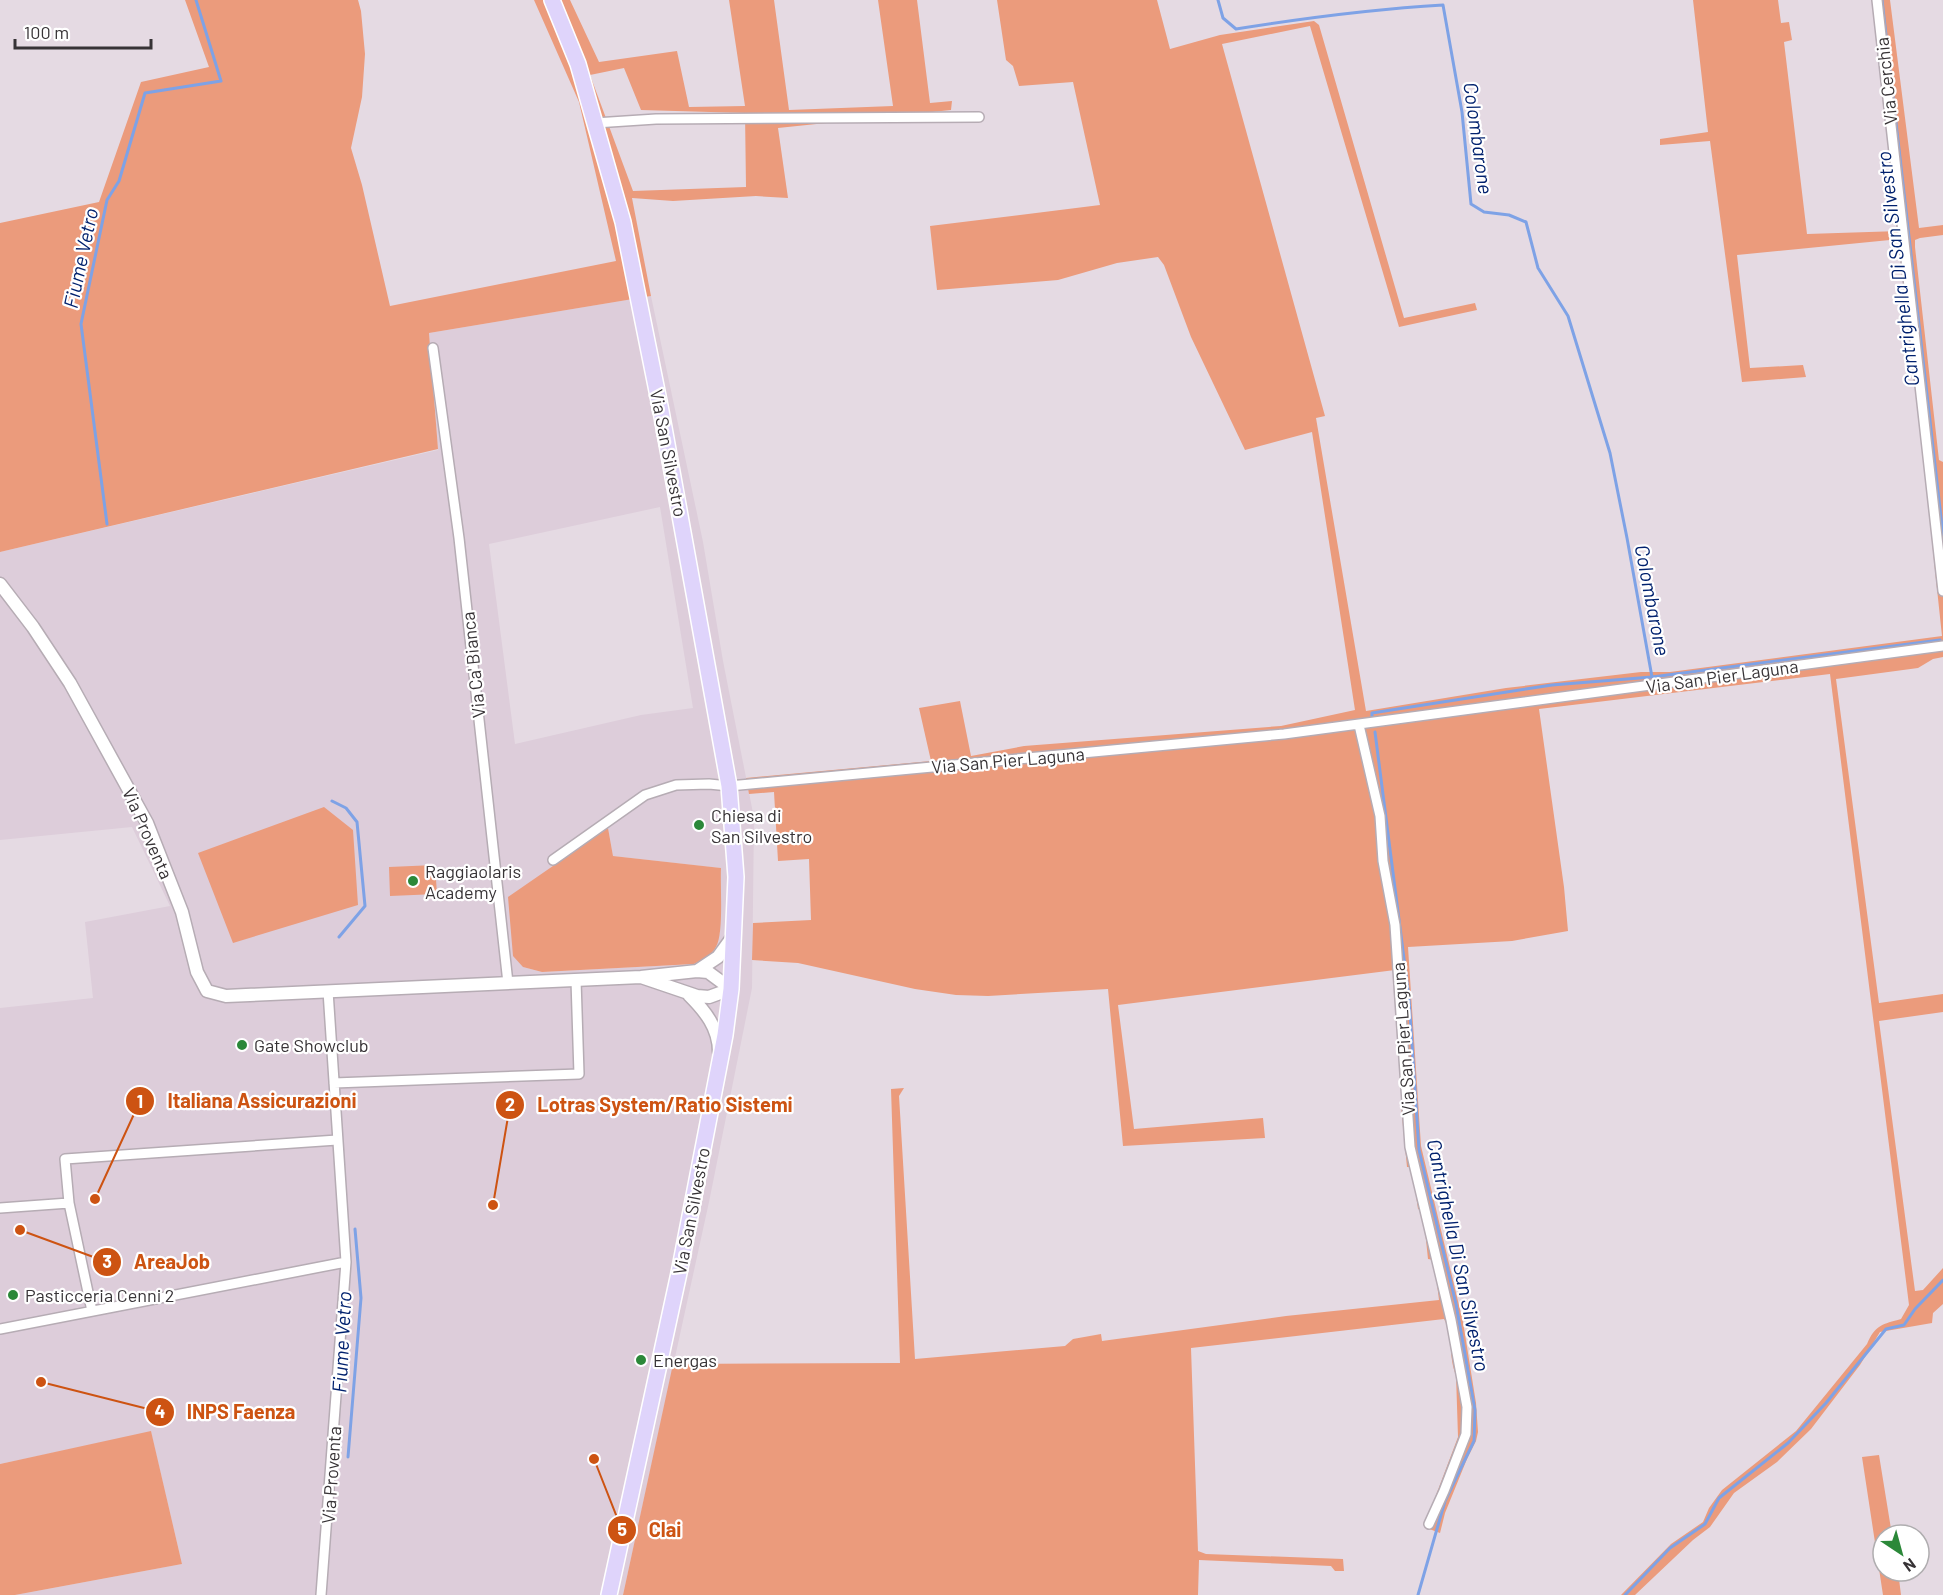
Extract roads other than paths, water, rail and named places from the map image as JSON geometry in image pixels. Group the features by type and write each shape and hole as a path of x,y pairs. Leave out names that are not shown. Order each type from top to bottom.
{"main road":[{"name":"Via San Silvestro","path":"552,0 578,64 623,222 663,422 729,786 736,877 731,989 719,1066 679,1272 609,1595"}],"street":[{"name":"Via Cerchia","path":"1877,0 1943,591"},
{"path":"595,123 656,119 953,115 979,117"},
{"name":"Via Ca' Bianca","path":"433,348 459,538 508,983"},
{"name":"Via Proventa","path":"0,584 33,627 70,683 147,823 182,912 197,972 207,991 226,996 641,977 697,970 718,957 732,939 735,930"},
{"name":"Via San Pier Laguna","path":"729,786 1359,725 1943,646"},
{"name":"Via San Pier Laguna","path":"1359,725 1380,816 1383,861 1395,925 1410,1147 1451,1320 1467,1407 1466,1434 1429,1524"},
{"path":"554,860 645,795 676,785 729,786"},
{"path":"697,970 708,972 731,989"},
{"name":"Via Proventa","path":"641,977 688,994 709,998 731,989"},
{"path":"334,1083 579,1074 576,980"},
{"name":"Via Proventa","path":"321,1595 346,1262 328,991"},
{"name":"Via Proventa","path":"688,994 705,1011 714,1026 719,1045 719,1066"},
{"path":"92,1311 69,1203 65,1159 337,1140"},
{"path":"0,1208 69,1203"},
{"path":"0,1329 346,1262"}],"waterway":[{"name":"Fiume Vetro","path":"107,524 81,324 107,200 119,181 145,93 221,81 196,0"},
{"name":"Colombarone","path":"1218,0 1223,18 1236,29 1339,14 1443,5 1462,112 1471,204 1484,212 1509,215 1526,222 1538,268 1568,316 1610,453 1652,677"},
{"name":"Cantrighella Di San Silvestro","path":"1882,0 1943,535"},
{"name":"Colombarone","path":"1372,716 1372,713 1552,685 1652,677 1940,640"},
{"name":"Cantrighella Di San Silvestro","path":"1375,732 1409,998 1419,1150 1456,1304 1475,1410 1474,1441 1445,1501 1418,1595"},
{"name":"Fiume Vetro","path":"332,801 346,808 357,822 365,906 339,937"},
{"name":"Fiume Vetro","path":"348,1457 361,1298 355,1229"},
{"path":"1625,1595 1670,1548 1705,1524 1719,1498 1788,1443 1826,1403 1886,1329 1904,1325 1915,1309 1943,1280"}],"place":[{"name":"Chiesa di San Silvestro","path":"699,825"},
{"name":"Raggiaolaris Academy","path":"413,881"},
{"name":"Gate Showclub","path":"242,1045"},
{"name":"Italiana Assicurazioni","path":"95,1199"},
{"name":"Lotras System/Ratio Sistemi","path":"493,1205"},
{"name":"AreaJob","path":"20,1230"},
{"name":"Pasticceria Cenni 2","path":"13,1295"},
{"name":"Energas","path":"641,1360"},
{"name":"INPS Faenza","path":"41,1382"},
{"name":"Clai","path":"594,1459"}]}
